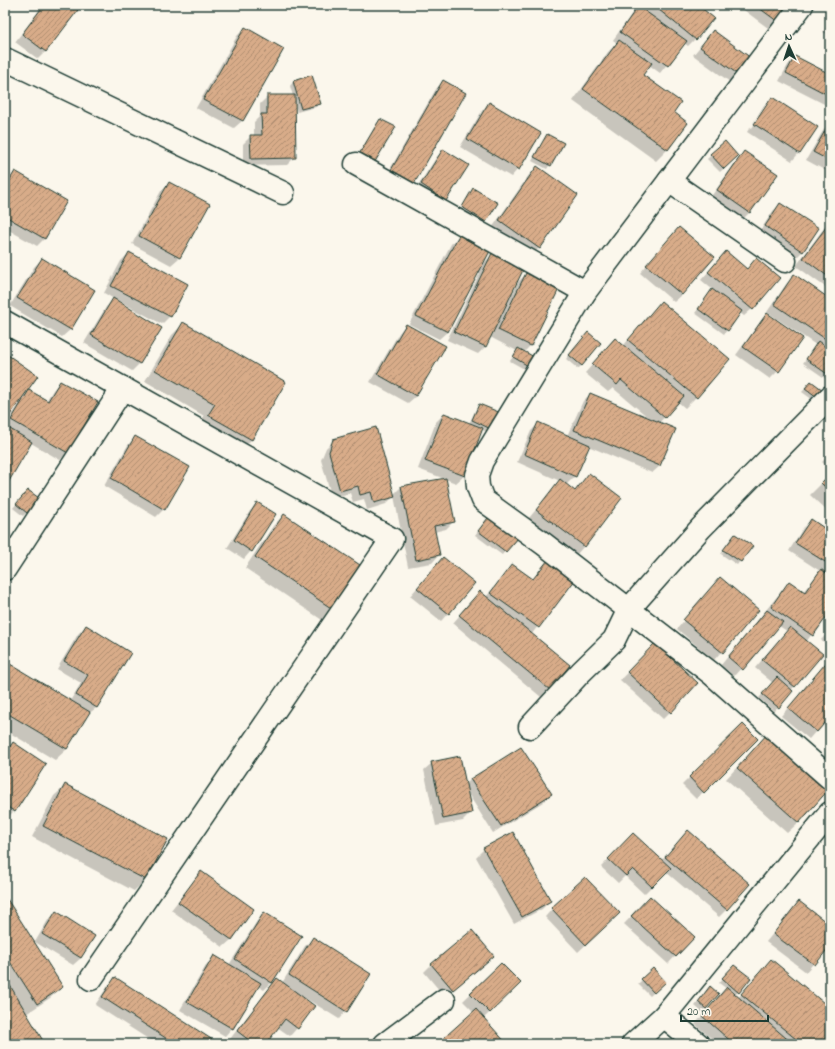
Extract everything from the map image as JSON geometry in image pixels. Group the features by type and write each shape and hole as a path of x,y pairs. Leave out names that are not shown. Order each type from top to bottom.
{"street":[{"path":"802,5 585,292 482,461 477,475 478,487 482,500 544,544 630,609 712,674 830,778"},
{"path":"5,59 283,193"},
{"path":"356,164 585,292"},
{"path":"669,181 786,261"},
{"path":"5,322 392,539 91,979"},
{"path":"5,569 123,388"},
{"path":"530,727 581,672 614,640 630,609 702,528 830,397"},
{"path":"633,1044 664,1016 830,813"},
{"path":"385,1044 444,1000"},
{"path":"664,1016 698,1044"}],"building":[{"path":"44,5 70,5 78,10 46,52 22,34"},
{"path":"653,5 698,5 714,18 696,40"},
{"path":"755,5 795,5 781,24"},
{"path":"638,6 687,41 668,66 620,32"},
{"path":"245,27 284,49 243,121 203,100"},
{"path":"713,30 751,58 739,75 700,47"},
{"path":"619,40 652,63 643,75 681,102 674,112 688,123 668,150 583,89"},
{"path":"795,56 830,74 830,96 786,73"},
{"path":"312,75 321,104 301,109 293,81"},
{"path":"443,80 466,93 414,184 391,170"},
{"path":"267,95 295,95 296,158 251,159 250,135 262,135 261,114 267,114"},
{"path":"772,97 818,127 800,154 754,124"},
{"path":"489,102 541,133 519,170 467,139"},
{"path":"380,119 396,127 373,165 358,156"},
{"path":"830,122 830,161 813,152"},
{"path":"547,134 564,143 551,166 534,157"},
{"path":"725,141 738,156 724,169 710,154"},
{"path":"443,149 469,165 446,201 421,184"},
{"path":"744,151 778,174 750,213 717,190"},
{"path":"537,166 578,195 540,249 499,220"},
{"path":"15,171 67,201 45,239 5,216 5,188"},
{"path":"169,182 210,204 180,258 139,236"},
{"path":"473,188 498,203 486,222 462,207"},
{"path":"780,203 819,228 803,252 765,226"},
{"path":"830,222 830,278 803,258"},
{"path":"679,227 715,257 682,295 646,265"},
{"path":"459,235 490,251 448,332 416,316"},
{"path":"726,251 747,269 756,258 780,278 753,310 708,272"},
{"path":"129,252 188,284 171,317 111,286"},
{"path":"492,253 524,268 486,347 454,332"},
{"path":"42,258 95,290 71,330 17,298"},
{"path":"526,273 559,289 531,346 498,330"},
{"path":"794,274 830,299 830,342 774,304"},
{"path":"712,289 742,311 728,331 698,309"},
{"path":"113,298 162,328 140,364 91,335"},
{"path":"661,301 730,359 697,398 628,340"},
{"path":"767,313 803,338 779,372 743,347"},
{"path":"183,322 286,382 252,440 208,415 215,404 155,370"},
{"path":"406,324 446,346 416,396 377,374"},
{"path":"588,332 601,343 582,366 569,355"},
{"path":"615,338 684,396 665,418 621,380 617,385 592,364"},
{"path":"818,341 830,350 830,376 806,359"},
{"path":"518,348 536,358 530,367 513,357"},
{"path":"8,355 38,376 7,419 5,418 5,359"},
{"path":"60,381 98,402 68,453 11,420 29,390 48,401"},
{"path":"811,381 823,390 817,397 805,388"},
{"path":"590,393 676,429 660,466 574,430"},
{"path":"479,404 501,413 493,430 472,420"},
{"path":"444,413 483,428 465,476 425,461"},
{"path":"538,422 590,445 576,477 524,454"},
{"path":"5,426 32,442 5,488"},
{"path":"376,427 395,497 374,503 371,492 360,495 358,486 340,491 329,452 333,439"},
{"path":"135,436 190,467 165,510 111,478"},
{"path":"589,473 622,498 585,547 536,510 560,479 575,491"},
{"path":"830,474 830,492 821,483"},
{"path":"446,478 455,522 434,526 440,555 416,560 401,486"},
{"path":"28,490 39,498 27,513 16,504"},
{"path":"257,502 276,514 252,552 234,540"},
{"path":"284,514 363,567 334,610 255,557"},
{"path":"491,514 519,537 506,552 478,531"},
{"path":"811,519 830,532 830,565 795,543"},
{"path":"735,534 753,546 741,562 723,550"},
{"path":"443,557 475,583 449,614 417,588"},
{"path":"548,560 575,580 539,628 490,593 512,564 533,579"},
{"path":"821,569 830,576 830,612 813,636 771,607 789,581 805,592"},
{"path":"720,577 759,610 723,653 683,620"},
{"path":"480,591 570,665 550,690 459,615"},
{"path":"767,610 783,622 743,670 728,657"},
{"path":"86,625 131,653 97,708 76,695 88,675 64,661"},
{"path":"790,627 823,654 795,687 762,660"},
{"path":"655,643 698,683 671,713 627,672"},
{"path":"830,658 830,717 817,732 788,708"},
{"path":"5,661 90,712 67,749 5,712"},
{"path":"777,677 793,691 779,708 762,694"},
{"path":"743,724 758,739 704,793 689,777"},
{"path":"768,733 830,788 799,823 737,768"},
{"path":"13,742 46,764 15,812 5,805 5,754"},
{"path":"521,747 552,794 501,826 470,779"},
{"path":"460,756 472,813 443,819 431,762"},
{"path":"65,784 168,839 146,880 43,826"},
{"path":"688,830 750,884 727,910 665,857"},
{"path":"513,832 551,901 522,917 483,848"},
{"path":"633,833 671,868 652,887 633,869 626,876 608,859"},
{"path":"201,871 254,909 232,940 178,902"},
{"path":"585,877 620,913 586,945 551,908"},
{"path":"5,896 63,987 37,1004 5,954"},
{"path":"650,896 695,937 676,957 631,916"},
{"path":"799,901 830,925 830,946 815,965 773,934"},
{"path":"56,911 95,936 81,958 42,934"},
{"path":"264,912 302,936 272,983 235,959"},
{"path":"472,930 494,956 453,990 431,964"},
{"path":"313,937 371,974 347,1012 289,975"},
{"path":"214,955 261,983 233,1029 187,1002"},
{"path":"771,959 830,1008 830,1044 802,1044 741,994"},
{"path":"501,963 521,983 490,1013 470,993"},
{"path":"734,965 751,978 739,993 722,978"},
{"path":"653,968 666,982 654,993 641,979"},
{"path":"5,977 45,1044 5,1044"},
{"path":"115,977 219,1044 175,1044 102,997"},
{"path":"277,978 315,1006 298,1029 285,1019 266,1044 254,1044 237,1031"},
{"path":"710,986 719,994 706,1009 698,1002"},
{"path":"727,987 793,1044 734,1044 702,1016"},
{"path":"476,1009 507,1044 437,1044"}]}
